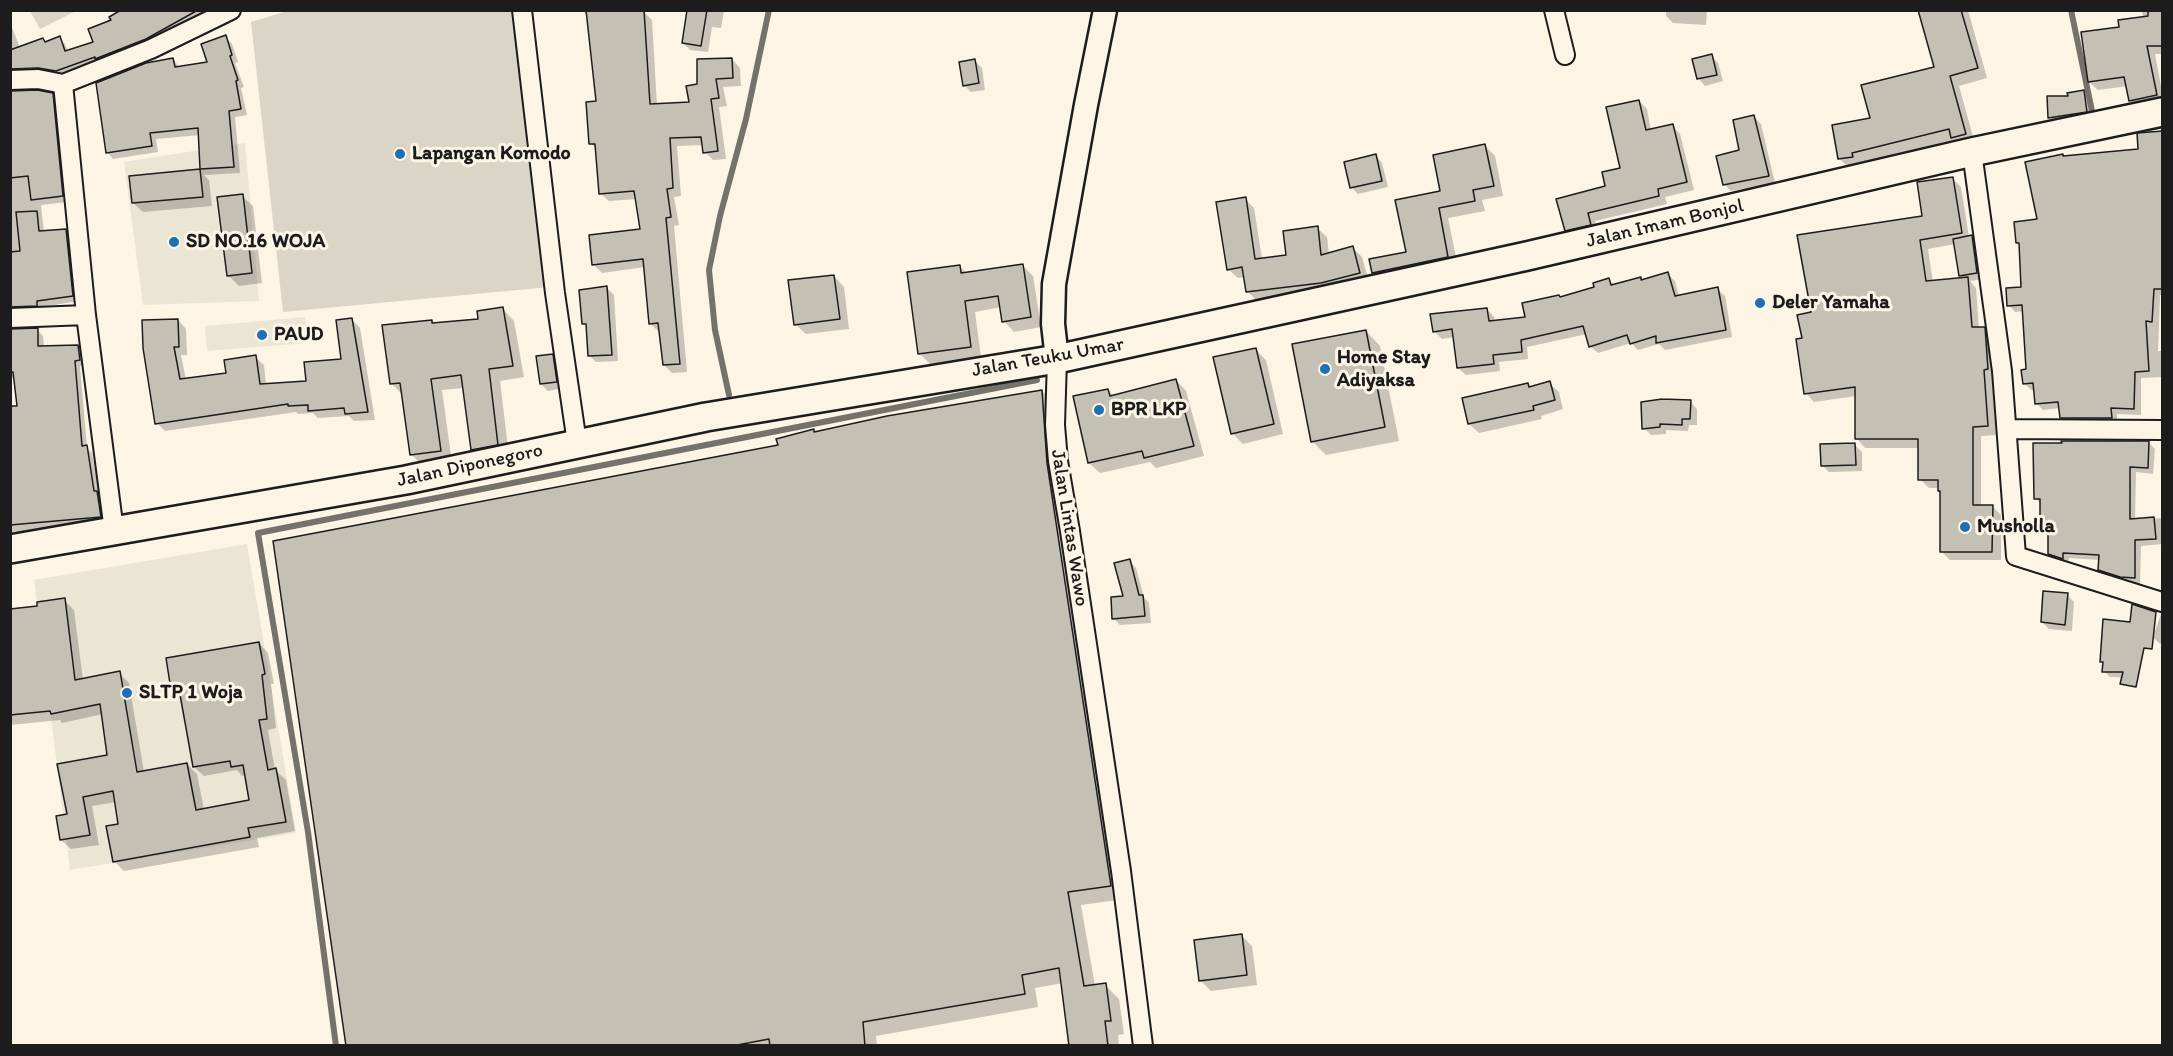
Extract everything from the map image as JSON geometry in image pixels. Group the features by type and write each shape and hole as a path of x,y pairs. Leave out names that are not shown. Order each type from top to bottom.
{"highway":[{"name":"Jalan Imam Bonjol","path":"1167,336 1527,256 1972,152 2163,112"},
{"name":"Jalan Teuku Umar","path":"929,380 1167,336"},
{"name":"Jalan Diponegoro","path":"10,549 406,480 706,417 929,380"}],"main road":[{"name":"Jalan Lintas Wawo","path":"1057,358 1053,324 1054,284 1105,10"}],"street":[{"path":"10,80 38,79 63,84 151,50 231,10"},
{"path":"522,10 555,293 577,444"},
{"path":"1554,10 1565,55"},
{"path":"63,84 86,315 114,531"},
{"path":"1972,152 2002,371 2017,557 2092,578 2163,602"},
{"path":"10,318 86,315"},
{"name":"Jalan Lintas Wawo","path":"1057,358 1055,425 1058,461 1121,871 1143,1046"},
{"path":"2008,429 2163,430"}],"shaded area":[{"name":"Lapangan Komodo","path":"290,10 515,11 550,287 283,312 251,22"},
{"path":"30,11 76,11 40,29"},
{"path":"245,143 259,301 143,305 124,162"},
{"path":"305,317 308,343 207,351 205,326"},
{"path":"247,544 296,833 70,870 34,580"}],"building":[{"path":"121,10 198,10 146,39 95,59 95,57 56,71 38,68 10,69 10,50 43,38 45,42 60,36 65,51 93,42 88,29 111,20 109,17"},
{"path":"586,10 644,10 650,104 689,102 686,86 697,84 697,59 732,58 733,78 716,79 719,98 711,99 718,151 703,153 701,137 670,138 673,188 667,189 671,217 666,218 680,364 663,365 658,323 649,324 643,259 592,265 589,235 640,229 634,191 599,194 595,144 589,144 586,102 596,101"},
{"path":"687,10 707,10 701,46 682,43"},
{"path":"1918,10 1961,10 1978,68 1950,76 1966,134 1951,138 1949,129 1852,153 1853,157 1838,159 1832,125 1870,118 1861,85 1934,67"},
{"path":"2148,10 2163,10 2163,46 2147,46 2157,95 2129,101 2124,77 2088,82 2081,32 2119,27 2118,20 2148,16"},
{"path":"226,35 238,80 236,81 241,109 229,111 234,167 200,169 198,128 150,133 152,146 106,153 96,83 146,63 173,58 175,67 207,62 201,44"},
{"path":"1712,54 1717,75 1697,79 1692,59"},
{"path":"975,59 979,83 963,86 959,62"},
{"path":"37,90 53,93 63,196 31,200 28,176 10,178 10,91"},
{"path":"2084,90 2087,112 2048,118 2047,96 2068,96 2067,93"},
{"path":"1639,100 1646,130 1673,124 1687,182 1658,189 1659,196 1588,213 1591,225 1565,231 1556,199 1605,186 1602,172 1620,168 1606,107"},
{"path":"1754,115 1769,176 1723,185 1716,156 1739,150 1733,120"},
{"path":"2163,131 2163,278 2162,289 2154,289 2152,322 2146,321 2149,371 2135,372 2134,409 2111,408 2112,418 2060,418 2058,402 2035,404 2033,383 2023,384 2021,370 2026,369 2022,305 2007,306 2006,288 2021,287 2019,243 2016,243 2014,222 2037,219 2025,162 2063,154 2063,156 2138,149 2137,133"},
{"path":"1485,144 1494,186 1473,190 1475,201 1439,208 1448,257 1372,273 1369,259 1406,252 1395,200 1440,191 1433,155"},
{"path":"1376,154 1382,181 1350,188 1344,162"},
{"path":"200,169 203,197 132,203 129,176"},
{"path":"1953,177 1962,233 1920,240 1926,281 1968,277 1972,327 1985,327 1988,369 1984,370 1988,426 1973,427 1973,505 1993,505 1992,552 1940,552 1938,480 1918,480 1918,439 1855,439 1855,387 1804,394 1796,339 1802,338 1797,315 1811,312 1797,235 1922,216 1917,182"},
{"path":"243,194 252,273 227,276 217,197"},
{"path":"1246,197 1255,259 1286,255 1283,231 1318,226 1321,255 1353,246 1360,273 1321,283 1246,292 1242,267 1227,270 1216,202"},
{"path":"37,211 39,231 66,229 73,296 37,301 37,306 10,307 10,252 20,251 16,212"},
{"path":"1972,235 1977,273 1959,276 1953,239"},
{"path":"1023,264 1031,317 1002,322 998,296 965,301 971,347 918,354 907,272 960,265 961,273"},
{"path":"1668,272 1675,296 1718,287 1726,330 1656,343 1656,336 1630,344 1627,335 1589,347 1583,326 1521,340 1522,352 1493,355 1494,364 1457,368 1452,329 1433,332 1430,314 1487,308 1489,321 1525,317 1522,303 1559,295 1560,297 1594,287 1593,283 1609,278 1611,285"},
{"path":"834,275 840,319 794,325 788,280"},
{"path":"607,286 612,355 588,356 586,324 582,324 579,290"},
{"path":"503,307 513,366 489,369 498,445 471,450 461,375 431,379 441,451 410,455 400,383 390,384 382,325 432,320 432,323 478,319 477,311"},
{"path":"352,318 368,412 345,414 344,408 308,411 308,405 288,406 288,404 155,424 143,348 142,320 178,319 179,347 174,347 180,379 226,373 224,360 256,355 260,384 306,381 304,362 341,359 336,320"},
{"path":"38,328 38,346 78,345 80,360 75,361 82,446 87,445 94,491 97,491 101,517 10,525 10,406 17,406 13,372 10,373 10,329"},
{"path":"1366,330 1385,427 1311,442 1292,344"},
{"path":"1256,348 1274,424 1231,434 1213,357"},
{"path":"553,354 557,382 540,384 536,356"},
{"path":"1176,379 1194,446 1144,458 1142,451 1088,463 1073,396 1108,389 1110,396"},
{"path":"1550,381 1555,400 1533,406 1534,410 1468,424 1462,398 1528,383 1529,387"},
{"path":"1042,390 1047,463 1111,886 1068,892 1084,986 1106,983 1111,1021 1105,1021 1108,1046 1069,1046 1059,968 1022,975 1025,994 863,1022 865,1046 770,1046 769,1039 732,1046 346,1046 273,541 778,445 776,439 814,429 814,432 887,416"},
{"path":"1662,399 1691,400 1690,419 1682,419 1682,425 1660,424 1660,427 1642,429 1641,402"},
{"path":"2061,441 2149,441 2148,468 2130,467 2130,519 2154,517 2156,539 2135,540 2135,578 2120,577 2098,570 2099,555 2063,553 2063,559 2048,554 2048,532 2045,532 2045,518 2040,518 2040,499 2034,499 2033,443 2062,443"},
{"path":"1855,443 1856,465 1821,466 1820,444"},
{"path":"1130,559 1139,595 1143,595 1145,616 1112,619 1111,597 1123,596 1114,563"},
{"path":"2043,591 2068,593 2065,625 2041,622"},
{"path":"65,598 75,680 120,671 137,772 187,763 196,810 249,800 243,765 231,767 230,761 193,767 179,689 171,690 166,658 259,642 265,674 262,675 267,719 259,720 268,770 276,768 286,822 248,828 250,837 113,862 106,826 118,824 113,791 83,797 90,835 60,840 56,816 67,814 57,764 107,755 100,704 51,714 50,711 10,715 10,609 37,606 37,602"},
{"path":"2132,604 2156,612 2152,649 2144,648 2136,687 2120,684 2123,672 2102,672 2103,662 2100,662 2103,619 2130,622"},
{"path":"1242,934 1247,975 1199,981 1194,940"}],"waterway":[{"path":"729,395 715,330 709,270 720,216 746,119 769,10"},
{"path":"2071,10 2092,111"},
{"path":"336,1046 308,832 258,533 1037,380"}],"place":[{"name":"Lapangan Komodo","path":"400,154"},
{"name":"SD NO.16 WOJA","path":"174,242"},
{"name":"Deler Yamaha","path":"1760,303"},
{"name":"PAUD","path":"262,335"},
{"name":"Home Stay Adiyaksa","path":"1325,369"},
{"name":"BPR LKP","path":"1099,410"},
{"name":"Musholla","path":"1965,527"},
{"name":"SLTP 1 Woja","path":"127,693"}]}
